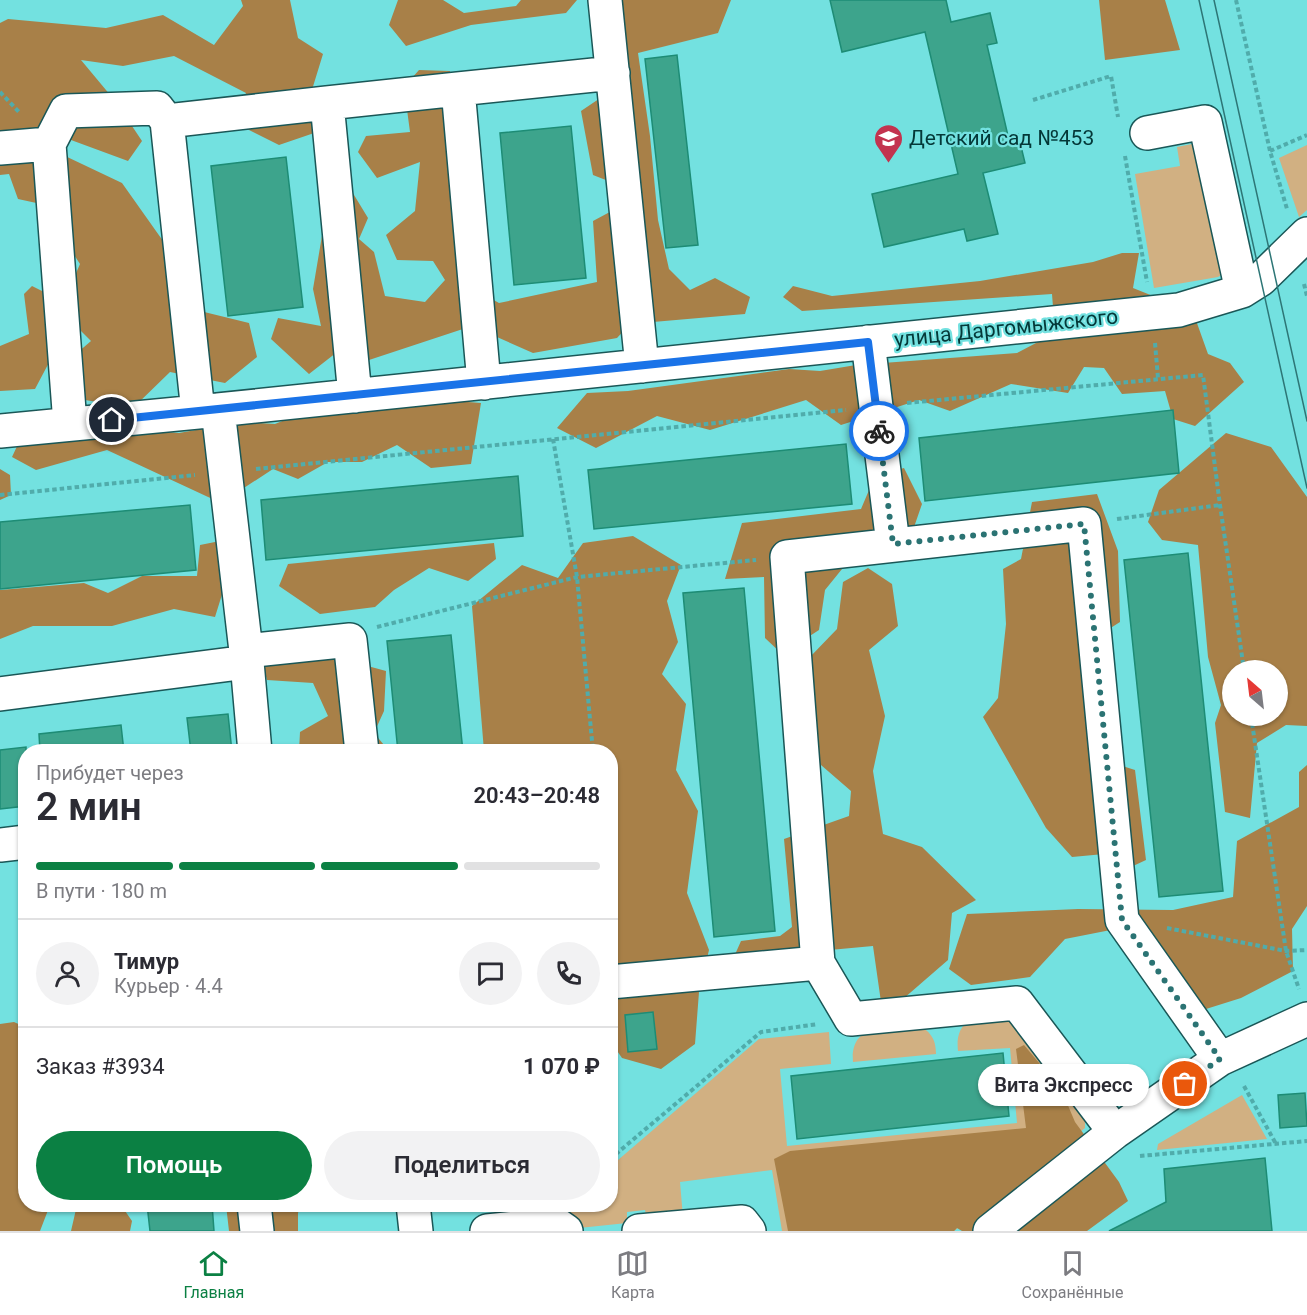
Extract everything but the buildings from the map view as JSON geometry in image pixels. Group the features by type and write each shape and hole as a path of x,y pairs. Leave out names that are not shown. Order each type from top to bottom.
{"street":[{"path":"605,0 642,366"},
{"path":"167,121 613,74"},
{"path":"458,89 484,383"},
{"path":"327,103 355,396"},
{"path":"70,424 49,144 66,111 157,108 167,121 208,411 225,472 247,656 254,744"},
{"path":"1130,137 1205,122 1242,291"},
{"path":"0,148 49,144"},
{"name":"улица Даргомыжского","path":"0,431 1179,310 1242,291 1261,279 1302,239"},
{"path":"868,342 893,544"},
{"path":"1123,1144 1017,1003 851,1019 818,963 787,557 1084,524 1122,920 1220,1059"},
{"path":"0,694 350,640 361,744"},
{"path":"0,845 18,843"},
{"path":"618,981 818,963"},
{"path":"990,1231 1123,1144 1220,1059 1304,1007"},
{"path":"255,1212 257,1231"},
{"path":"414,1212 416,1231"},
{"path":"487,1231 560,1220"},
{"path":"639,1231 742,1222 749,1231"}],"path":[{"path":"1236,0 1270,151 1302,239 1307,296"},
{"path":"1033,100 1111,76 1130,137 1158,378"},
{"path":"1270,151 1307,135"},
{"path":"0,495 1203,375 1243,660"},
{"path":"553,439 577,577 592,744"},
{"path":"1084,524 1220,505"},
{"path":"350,640 358,632 577,577 787,557"},
{"path":"1252,726 1286,951 1304,1007"},
{"path":"1122,920 1286,951 1307,950"},
{"path":"618,1152 760,1032 851,1019"},
{"path":"1244,1086 1276,1144"},
{"path":"1123,1144 1276,1144 1307,1141"}],"shaded area":[{"path":"241,0 290,0 298,38 323,54 311,93 320,131 279,145 235,123 246,93 174,56 123,66 81,60 116,102 142,141 128,161 71,140 63,155 122,183 185,272 192,309 249,323 257,357 225,383 170,372 133,408 67,397 63,365 91,341 60,310 80,264 41,204 18,199 9,174 0,175 0,23 8,19 106,28 163,15 214,45 243,6"},
{"path":"398,0 443,0 464,13 516,6 521,0 577,0 566,13 471,25 406,46 389,25"},
{"path":"596,0 731,0 718,33 638,53 650,136 658,220 669,269 690,290 715,278 750,297 745,314 630,324 617,338 533,353 472,326 366,361 341,349 309,374 271,339 278,318 321,326 313,289 327,206 351,190 368,218 359,239 374,252 385,296 425,302 445,280 433,261 397,260 386,235 415,211 420,162 377,178 358,152 366,136 410,132 404,87 419,70 450,71 460,138 448,171 462,191 467,285 499,303 597,282 593,221 621,206 621,186 593,175 581,111 627,80"},
{"path":"1099,0 1165,0 1180,50 1105,60"},
{"path":"1197,143 1223,274 1218,277 1154,288 1135,174 1180,166 1177,147"},
{"path":"1307,145 1307,210 1299,217 1279,158"},
{"path":"1122,253 1139,253 1133,288 1193,312 1208,354 1230,363 1244,382 1195,426 1173,419 1165,391 1122,394 1104,368 1084,367 1068,393 1011,384 950,411 919,400 841,425 806,400 710,430 657,416 596,448 557,428 587,393 628,391 789,369 820,371 856,365 1017,353 1055,333 1052,294 802,311 783,297 793,286 832,296 980,281 1093,262"},
{"path":"32,286 48,294 53,355 35,389 0,391 0,346 29,334 24,294"},
{"path":"417,398 481,403 471,464 431,468 397,445 362,462 328,462 298,479 273,469 221,503 107,450 36,470 12,457 19,442 131,429 179,433 241,422 275,424 314,408"},
{"path":"1226,433 1271,447 1307,497 1307,726 1288,725 1288,660 1222,660 1222,726 1284,726 1257,743 1250,818 1225,812 1215,723 1221,705 1208,657 1198,545 1162,540 1148,522 1159,490"},
{"path":"904,468 922,504 913,530 872,532 825,590 819,630 782,654 765,638 764,577 725,579 742,523 861,509 875,476"},
{"path":"0,469 10,475 11,495 0,500"},
{"path":"1097,494 1118,551 1120,622 1084,645 1094,757 1135,770 1146,860 1118,873 1104,854 1072,857 1046,828 983,717 998,698 1006,624 1003,569 1021,559 1032,502"},
{"path":"633,536 681,565 667,601 678,642 662,674 686,704 676,770 698,811 687,893 709,950 699,992 695,1044 661,1069 622,1058 618,1052 618,744 483,744 472,606 522,565 558,578 583,543"},
{"path":"225,540 229,572 215,617 174,609 112,626 33,626 0,639 0,590 84,583 108,593 142,576 197,576 200,545"},
{"path":"494,543 496,559 468,581 429,568 394,590 375,607 320,614 279,586 288,564"},
{"path":"868,568 892,584 898,626 869,650 885,716 873,771 883,834 922,847 976,900 952,913 948,960 903,999 881,1002 873,946 733,959 741,941 780,936 792,927 784,839 849,816 851,791 784,733 781,687 837,629 843,582"},
{"path":"320,653 386,671 384,711 374,733 383,744 299,744 300,732 328,716 313,683 267,680 261,658"},
{"path":"1307,765 1307,906 1292,929 1293,971 1241,998 1206,1009 1136,925 1065,939 1030,977 971,985 949,969 967,914 1078,909 1173,910 1233,897 1237,841 1299,807 1299,772"},
{"path":"1008,1010 1085,1118 1085,1128 954,1231 782,1231 772,1170 680,1182 683,1217 647,1220 645,1210 627,1212 627,1223 579,1228 571,1221 569,1212 618,1212 618,1160 759,1039 829,1032 831,1064 780,1069 787,1146 1017,1123 1010,1048 958,1051 960,1031 965,1024 979,1016"},
{"path":"14,1022 18,1024 18,1212 47,1212 40,1231 0,1231 0,1024"},
{"path":"916,1024 931,1036 936,1054 853,1062 854,1049 864,1034 883,1027"},
{"path":"1024,1045 1061,1089 1075,1122 1119,1182 1128,1201 1087,1231 962,1231 957,1228 954,1231 788,1231 774,1159 790,1151 1026,1128 1016,1049"},
{"path":"1242,1095 1267,1139 1157,1150 1158,1144"},
{"path":"75,1212 126,1212 132,1221 130,1231 71,1231"},
{"path":"227,1212 298,1212 298,1231 229,1231"}],"tram line":[{"path":"1199,0 1307,488"},
{"path":"1214,0 1307,421"}],"way so far":[{"path":"879,431 893,544 1084,524 1122,920 1220,1059 1185,1084"}],"place":[{"name":"Детский сад №453","path":"888,164"},
{"name":"Вита Экспресс","path":"1185,1084"}],"route":[{"path":"112,420 868,342 879,431"}]}
